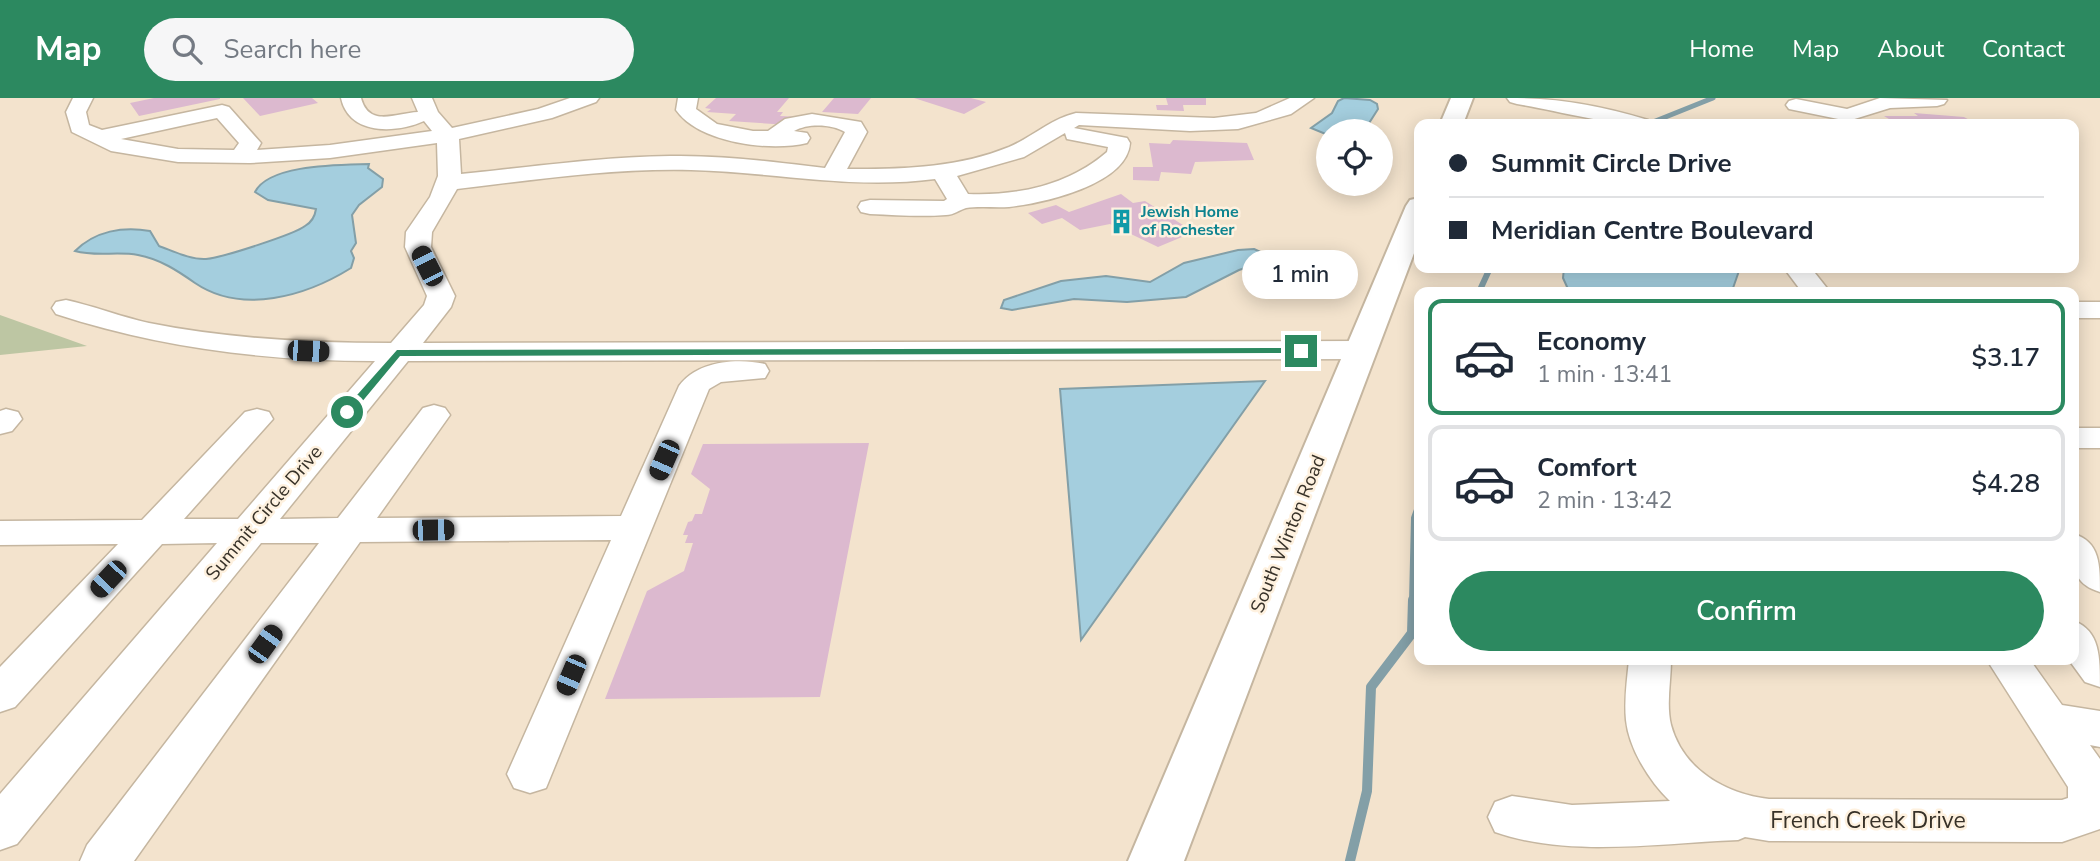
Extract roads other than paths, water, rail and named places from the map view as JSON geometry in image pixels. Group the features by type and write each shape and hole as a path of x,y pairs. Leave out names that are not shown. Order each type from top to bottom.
{"main road":[{"path":"1454,119 1462,98"},
{"name":"South Winton Road","path":"1156,861 1414,219"}],"street":[{"path":"83,98 76,112 76,120 79,128 94,139 118,147 161,153 242,155 335,150 448,136 534,118 584,99"},
{"path":"351,98 352,107 360,119 368,122 396,121 426,107 448,136"},
{"path":"688,98 686,110 694,120 711,131 775,136 783,127 795,121 832,120 854,126 856,132 832,176"},
{"path":"1067,112 1189,124 1236,123 1281,113 1304,98"},
{"path":"1517,98 1624,119"},
{"path":"1608,114 1629,98"},
{"path":"1796,101 1848,115 1888,102 1937,100 1933,98"},
{"path":"447,183 611,166 672,163 761,167 832,176 901,177 943,173 1015,153 1067,112 1121,104"},
{"path":"94,139 222,111 250,143 242,155"},
{"path":"870,206 948,208 961,201 992,203 1028,197 1095,174 1118,154 1119,143 1067,112"},
{"name":"Summit Circle Drive","path":"0,829 437,307 441,296 418,247 419,232 450,176 448,136"},
{"path":"943,173 961,201"},
{"path":"1801,273 1812,287"},
{"path":"66,309 120,326 178,338 283,350 397,353 1362,350"},
{"path":"2079,310 2100,310"},
{"path":"530,774 700,380 724,372 760,371 813,351"},
{"path":"105,861 434,415"},
{"path":"0,695 257,419"},
{"path":"2079,438 2100,438"},
{"path":"0,533 634,528"},
{"path":"2079,552 2100,579"},
{"path":"2079,643 2100,671"},
{"name":"French Creek Drive","path":"1650,665 1648,721 1659,754 1670,771 1704,802 1748,819 2062,821 2094,811 2091,784 2011,665"},
{"path":"2050,721 2100,729"},
{"path":"1512,817 1572,826 1748,819"}],"water":[{"path":"1344,98 1370,100 1377,104 1378,109 1372,119 1324,119 1332,113 1338,101"},
{"path":"369,164 368,168 383,179 382,187 359,205 352,215 356,243 351,251 354,258 351,268 314,287 294,293 253,300 233,298 213,293 154,259 130,254 91,254 75,251 100,235 130,229 150,231 159,246 182,255 214,258 273,240 298,230 313,219 316,209 268,200 255,192 263,183 275,176 306,168"},
{"path":"1254,249 1263,253 1261,263 1239,270 1186,297 1127,302 1074,299 1012,310 1001,308 1004,300 1061,281 1106,276 1150,282 1184,263 1238,250"},
{"path":"1564,273 1738,273 1733,287 1567,287"},
{"path":"1265,381 1081,640 1060,389"}],"waterway":[{"path":"1660,119 1713,98"},
{"path":"1481,287 1488,273"},
{"path":"1413,601 1414,560"},
{"path":"1350,861 1367,791 1371,687 1412,633 1413,600"}],"place":[{"name":"Jewish Home of Rochester","path":"1121,221"}]}
